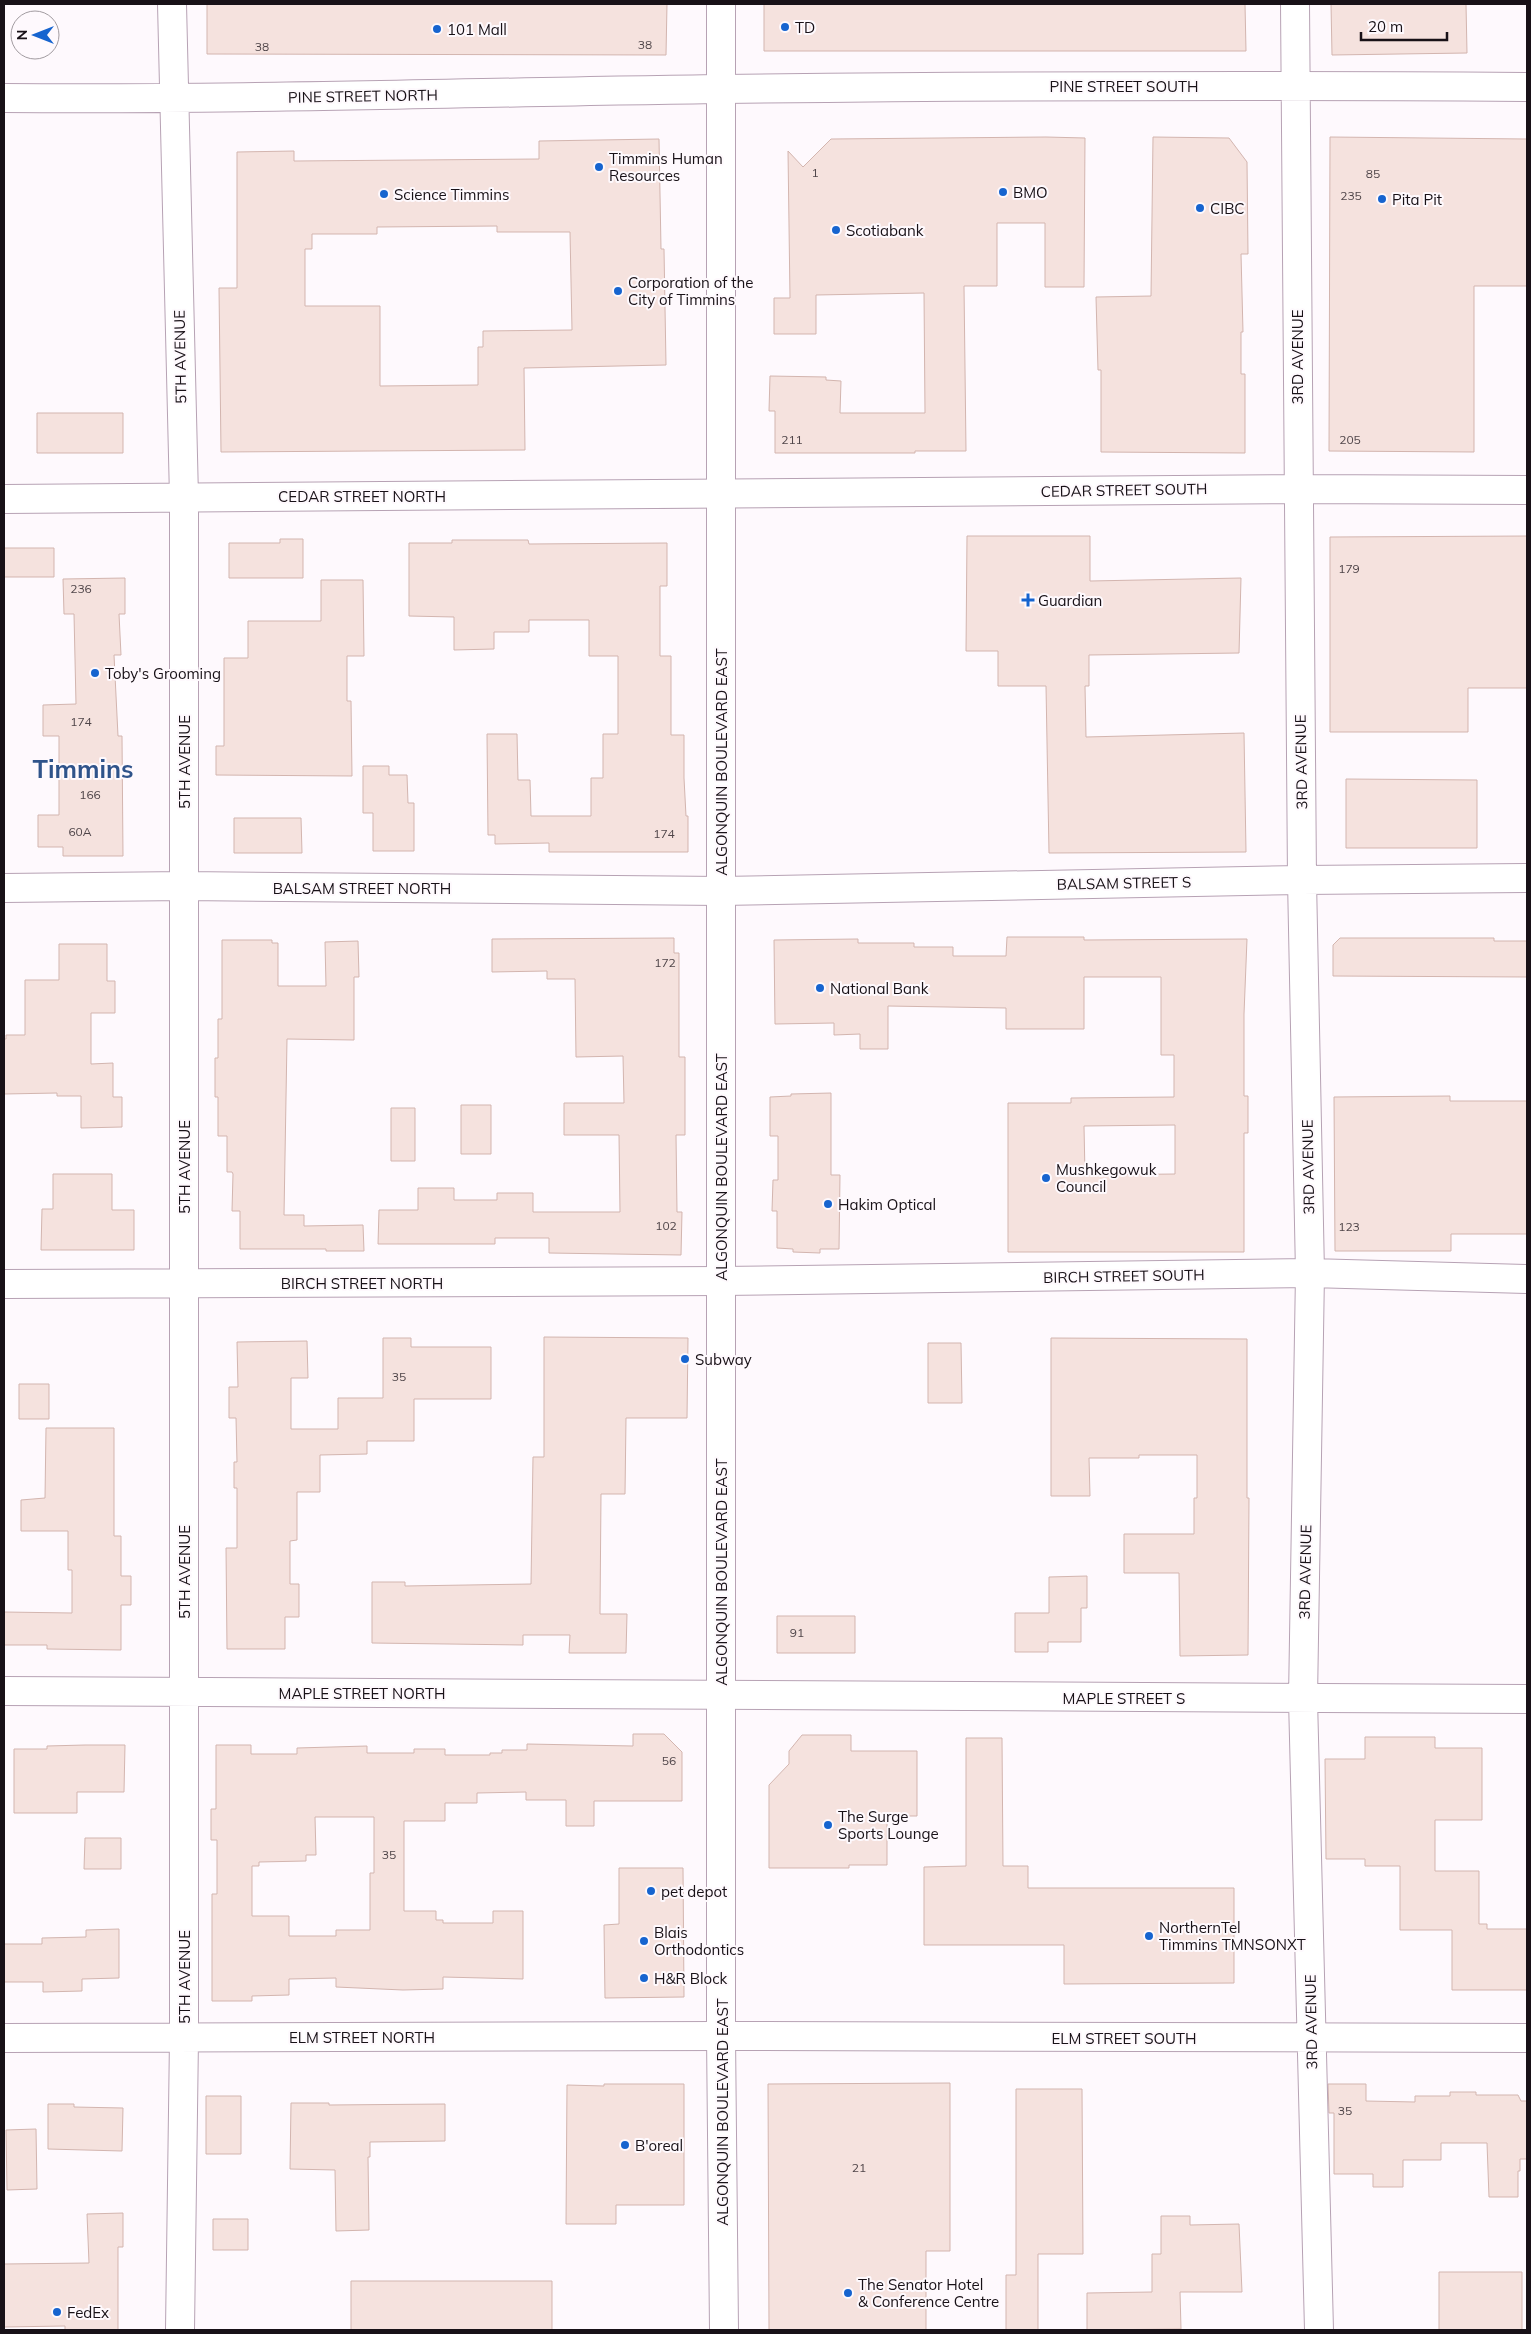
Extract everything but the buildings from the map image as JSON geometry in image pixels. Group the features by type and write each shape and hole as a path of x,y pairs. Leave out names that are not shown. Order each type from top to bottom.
{"street":[{"name":"5TH AVENUE","path":"172,4 184,497 184,2038 180,2330"},
{"name":"ALGONQUIN BOULEVARD EAST","path":"721,4 721,2036 724,2330"},
{"name":"3RD AVENUE","path":"1295,4 1302,880 1310,1273 1303,1699 1319,2330"},
{"name":"PINE STREET SOUTH","path":"721,89 1295,85 1527,87"},
{"name":"PINE STREET NORTH","path":"4,98 174,99 721,89"},
{"name":"CEDAR STREET SOUTH","path":"721,494 1298,489 1527,490"},
{"name":"CEDAR STREET NORTH","path":"4,499 721,494"},
{"name":"BALSAM STREET S","path":"721,891 1302,880 1527,878"},
{"name":"BALSAM STREET NORTH","path":"4,888 184,886 721,891"},
{"name":"BIRCH STREET SOUTH","path":"721,1281 1310,1273 1527,1279"},
{"name":"BIRCH STREET NORTH","path":"4,1284 721,1281"},
{"name":"MAPLE STREET NORTH","path":"4,1691 721,1694"},
{"name":"MAPLE STREET S","path":"721,1694 1527,1699"},
{"name":"ELM STREET NORTH","path":"4,2038 721,2036"},
{"name":"ELM STREET SOUTH","path":"721,2036 1311,2039 1527,2038"}],"place":[{"name":"TD","path":"785,27"},
{"name":"101 Mall","path":"437,29"},
{"name":"Timmins Human Resources","path":"599,167"},
{"name":"BMO","path":"1003,192"},
{"name":"Science Timmins","path":"384,194"},
{"name":"Pita Pit","path":"1382,199"},
{"name":"CIBC","path":"1200,208"},
{"name":"Scotiabank","path":"836,230"},
{"name":"Corporation of the City of Timmins","path":"618,291"},
{"name":"Guardian","path":"1028,600"},
{"name":"Toby's Grooming","path":"95,673"},
{"name":"National Bank","path":"820,988"},
{"name":"Mushkegowuk Council","path":"1046,1178"},
{"name":"Hakim Optical","path":"828,1204"},
{"name":"Subway","path":"685,1359"},
{"name":"The Surge Sports Lounge","path":"828,1825"},
{"name":"pet depot","path":"651,1891"},
{"name":"NorthernTel Timmins TMNSONXT","path":"1149,1936"},
{"name":"Blais Orthodontics","path":"644,1941"},
{"name":"H&R Block","path":"644,1978"},
{"name":"B'oreal","path":"625,2145"},
{"name":"The Senator Hotel & Conference Centre","path":"848,2293"},
{"name":"FedEx","path":"57,2312"}],"district":[{"name":"Timmins","path":"83,768"}]}
